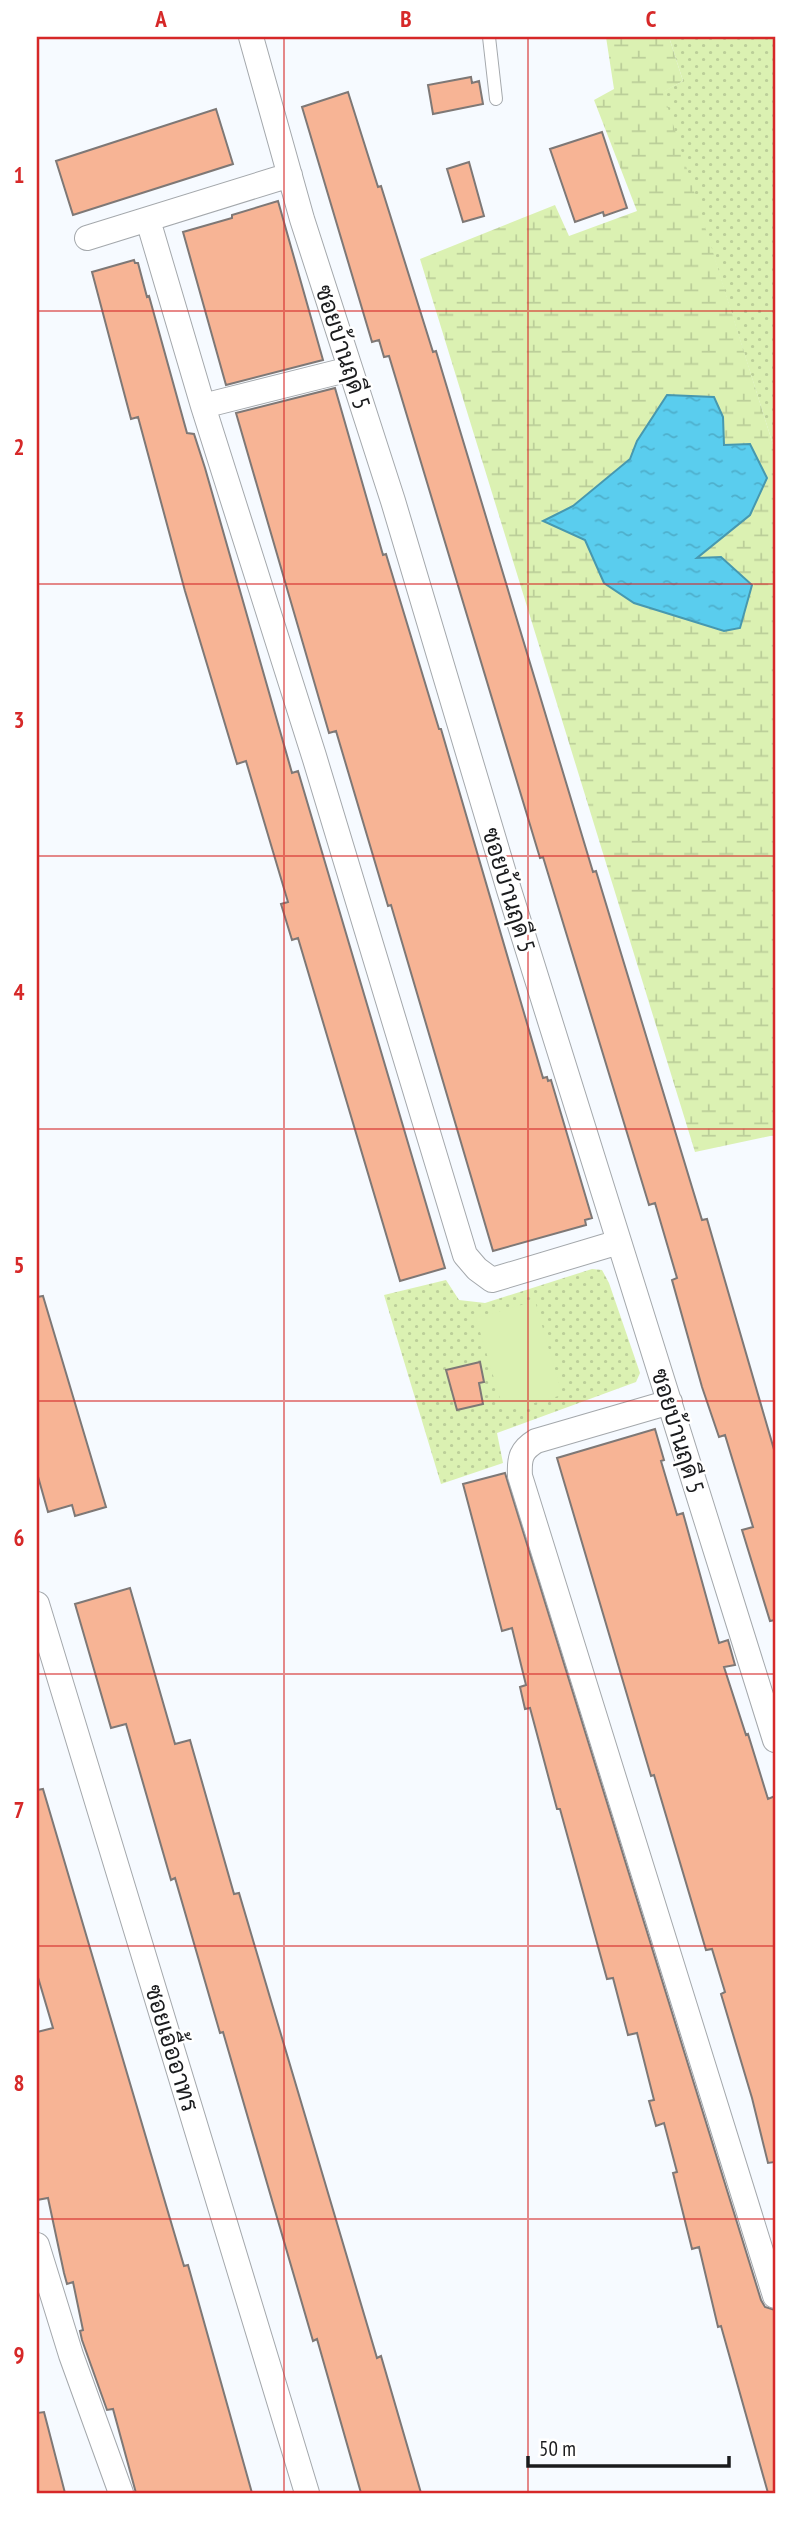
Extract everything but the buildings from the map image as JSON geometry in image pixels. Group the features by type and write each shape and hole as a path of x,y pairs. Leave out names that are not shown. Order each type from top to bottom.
{"street":[{"name":"ซอยบ้านฤดี 5","path":"251,37 289,175 393,501 513,903 775,1740"},
{"path":"88,238 289,175"},
{"path":"148,219 465,1255 477,1269 492,1280 620,1242"},
{"path":"203,405 351,369"},
{"path":"670,1402 536,1441 523,1449 519,1462 520,1476 775,2296"},
{"name":"ซอยเอื้ออาทร","path":"37,1604 307,2493"},
{"path":"37,2245 71,2355 121,2493"}],"lane":[{"path":"489,37 496,99"}],"green space":[{"path":"606,37 669,37 683,81 663,92 775,451 775,1135 695,1152 420,259 555,205 569,236 637,211 594,100 614,89","holes":["667,395 723,417 723,446 749,515 696,559 676,615 634,603 604,583 585,540 544,521 573,506 630,459 637,441"]},
{"path":"669,37 775,37 775,451 662,92 683,81"},
{"path":"592,1269 602,1270 609,1283 640,1373 636,1382 497,1433 503,1463 441,1484 384,1295 446,1280 459,1300 485,1303"},
{"path":"535,1301 562,1395 504,1412 476,1318"}],"water":[{"path":"667,395 714,397 723,417 724,445 750,444 767,478 750,515 697,558 721,557 752,585 740,628 724,631 634,603 604,583 585,540 543,521 573,506 630,459 637,441"}]}
